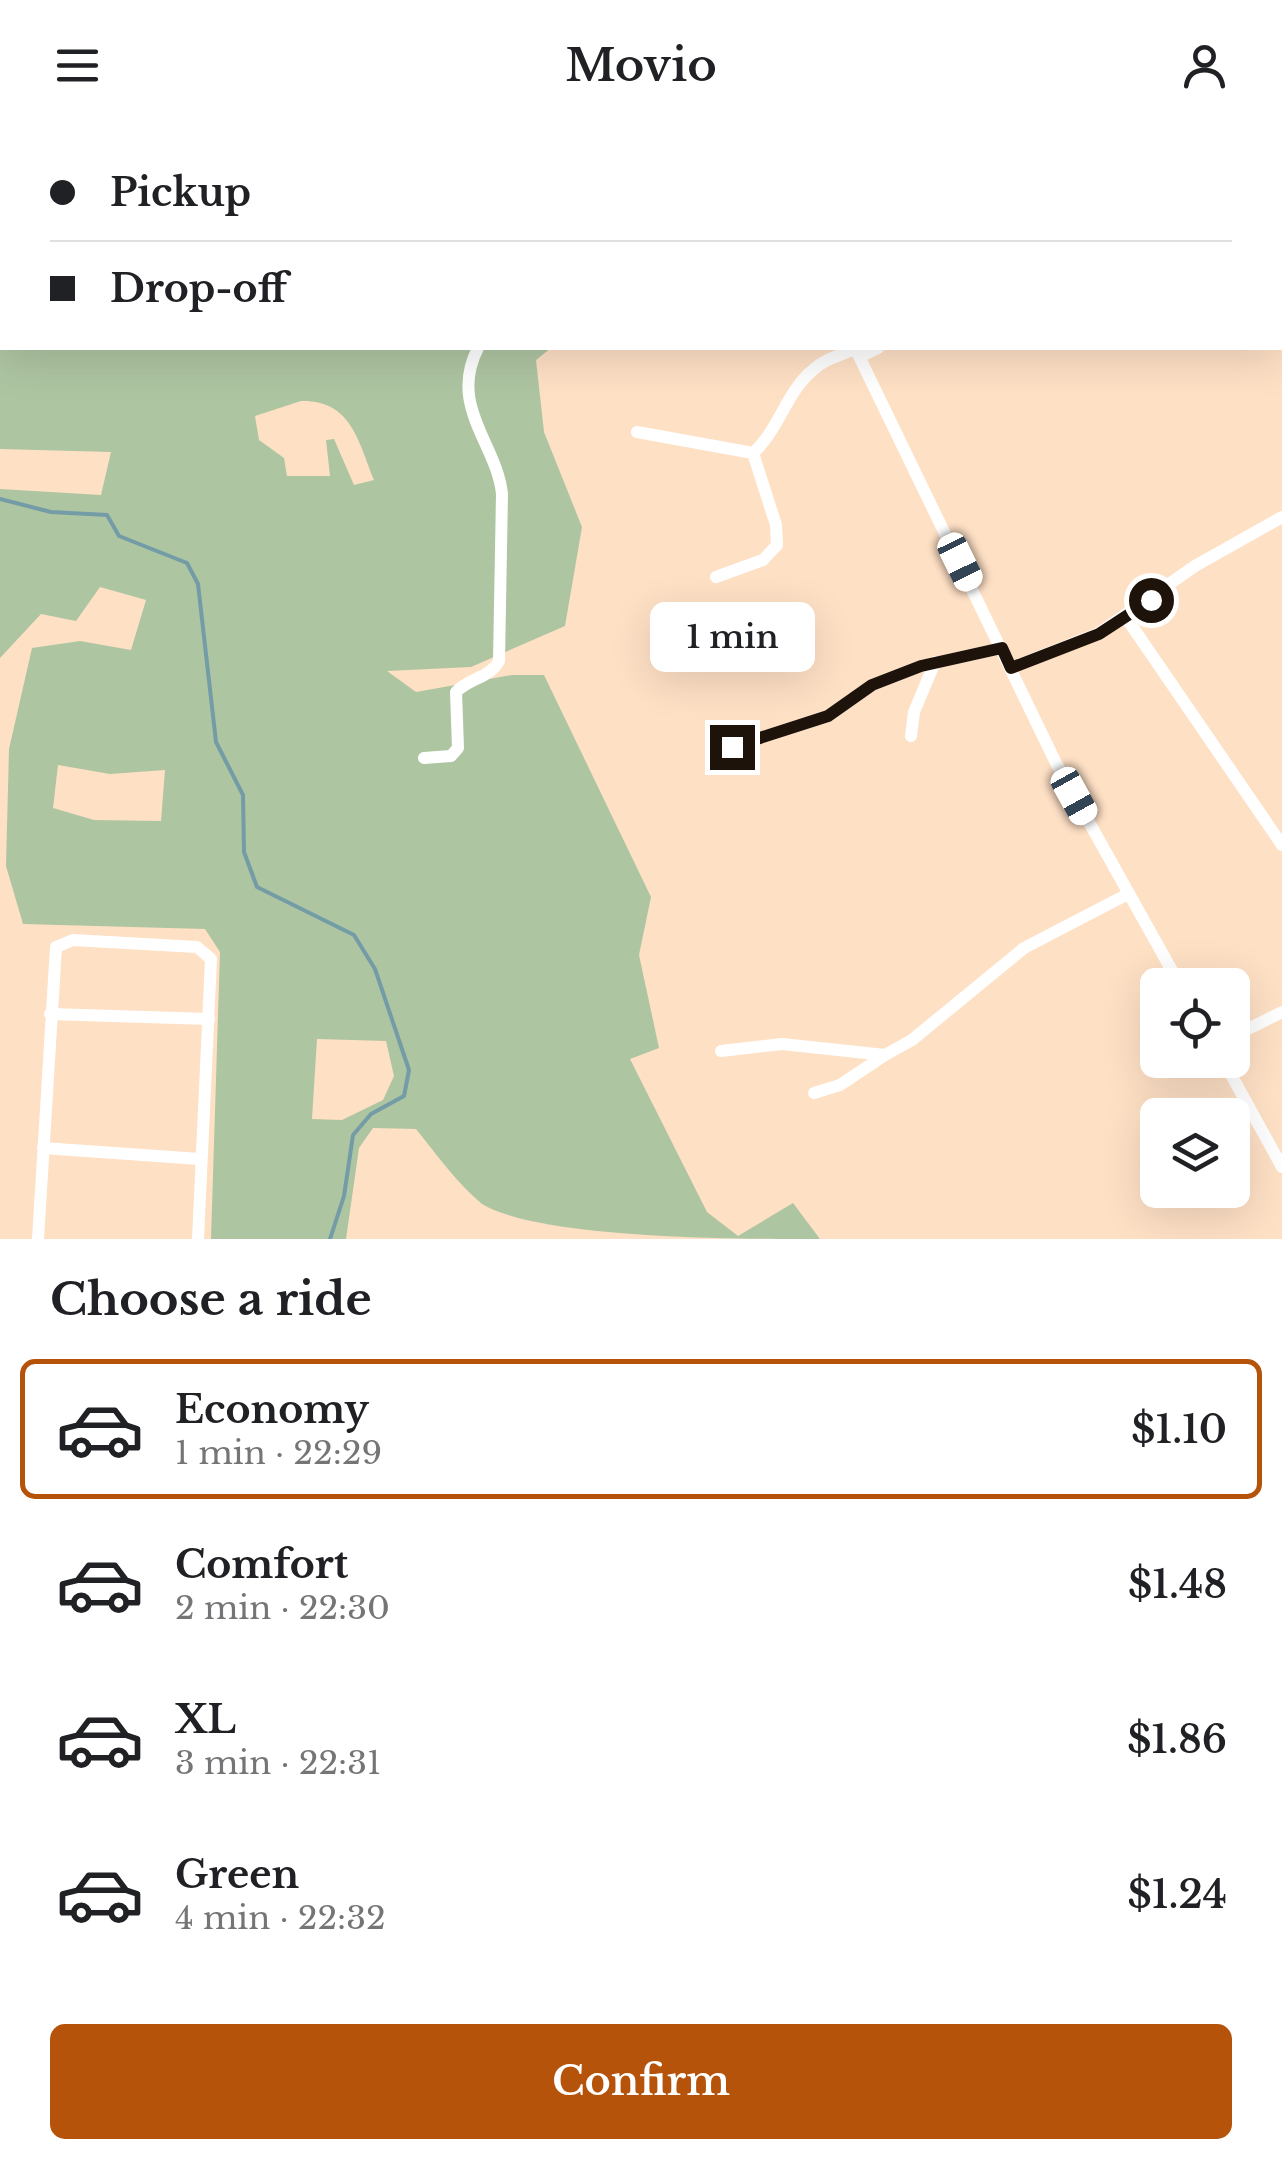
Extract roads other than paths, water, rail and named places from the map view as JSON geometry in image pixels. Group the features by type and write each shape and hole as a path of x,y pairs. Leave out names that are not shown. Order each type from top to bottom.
{"street":[{"path":"424,758 451,756 458,748 456,692 465,682 490,673 499,661 502,494 499,473 474,418 470,379 477,350"},
{"path":"752,453 774,430 807,376 857,351 1011,668 1170,968"},
{"path":"638,432 752,453"},
{"path":"716,577 762,560 773,554 778,545 776,525 752,453"},
{"path":"1011,668 1099,634 1195,566 1282,517"},
{"path":"1125,616 1282,845"},
{"path":"732,747 828,716 872,685 935,662 1002,648"},
{"path":"911,736 914,712 935,662"},
{"path":"814,1092 840,1086 925,1030 1024,948 1128,894"},
{"path":"38,1239 56,947 72,940 207,951 211,959 198,1239"},
{"path":"1250,1027 1282,1012"},
{"path":"50,1014 209,1019"},
{"path":"720,1052 782,1044 885,1055"},
{"path":"1233,1078 1282,1167"},
{"path":"43,1148 200,1158"}],"waterway":[{"path":"0,499 51,512 107,515 119,536 187,563 198,584 216,742 243,795 244,852 257,887 354,935 375,969 409,1070 404,1096 371,1114 353,1135 344,1196 330,1239"}]}
